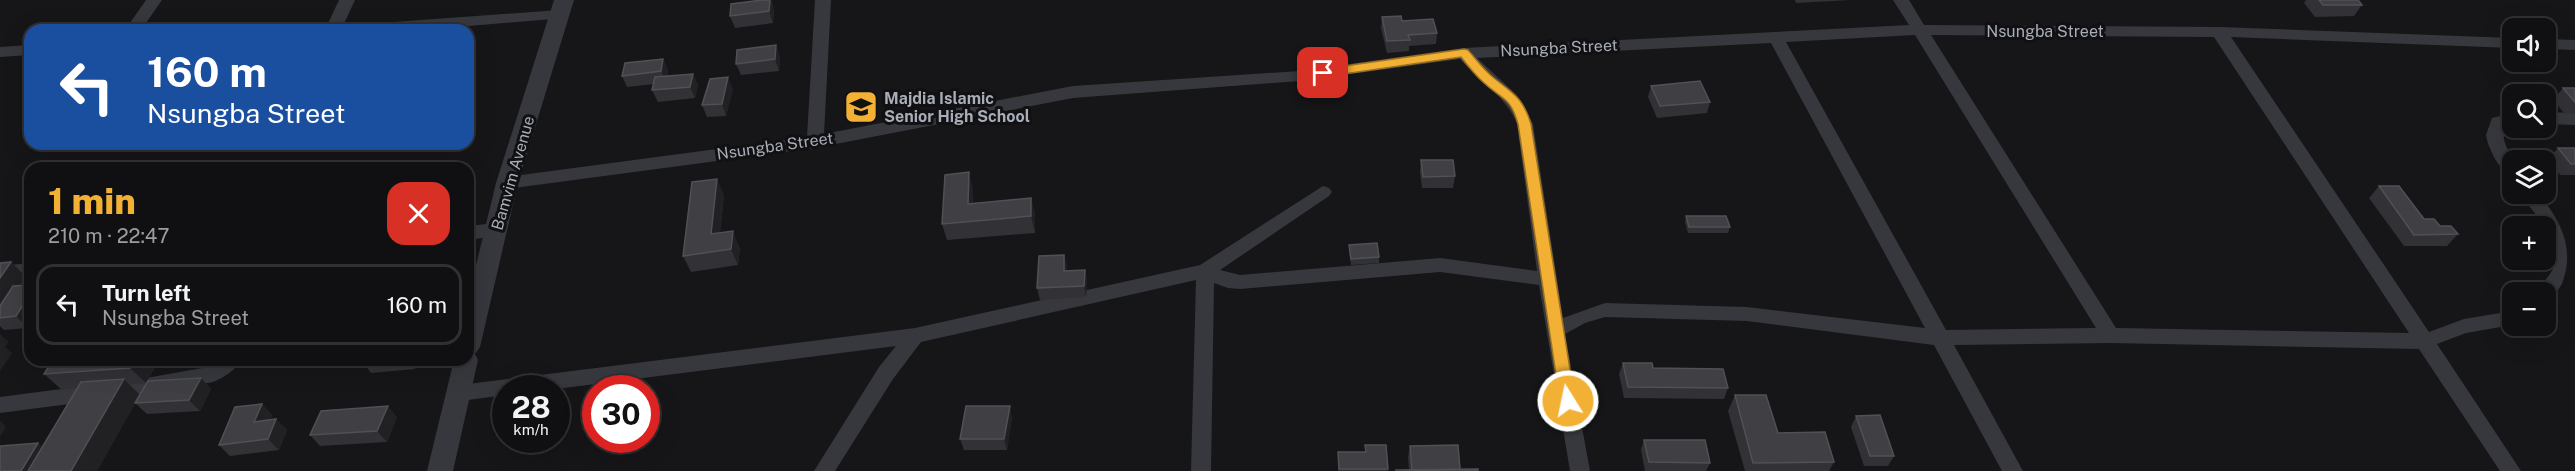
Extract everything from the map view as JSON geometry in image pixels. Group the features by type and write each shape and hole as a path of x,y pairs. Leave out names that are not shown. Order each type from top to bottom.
{"street":[{"path":"137,24 154,0"},
{"path":"336,24 347,0"},
{"path":"815,142 823,0"},
{"path":"1901,0 2111,335"},
{"path":"408,24 562,7"},
{"name":"Bamvim Avenue","path":"474,322 507,183 562,7"},
{"name":"Nsungba Street","path":"507,183 815,142 1073,92 1300,76 1464,53 1918,30 2219,32 2502,43"},
{"path":"2219,32 2511,471"},
{"path":"1776,38 2013,471"},
{"path":"2556,44 2575,45"},
{"path":"0,52 24,50"},
{"path":"1464,53 1488,80 1511,96 1520,109 1525,124 1555,331 1580,471"},
{"path":"2556,118 2575,119"},
{"path":"2502,121 2498,122 2493,132 2494,143 2502,155"},
{"path":"460,393 915,336 1205,271 1323,192"},
{"path":"2537,204 2558,232 2563,248 2565,263 2553,282"},
{"path":"474,232 496,230"},
{"path":"1205,271 1228,281 1247,282 1440,265 1548,279"},
{"path":"0,273 24,271"},
{"path":"1201,471 1205,271"},
{"path":"1555,331 1579,318 1605,310 1748,314 1941,338 2111,335 2425,341 2464,326 2502,320"},
{"path":"824,471 886,373 915,336"},
{"path":"0,405 146,386 213,374 223,366"},
{"path":"440,471 465,366"}],"building":[{"path":"770,0 769,11 730,16 731,4"},
{"path":"2319,0 2358,0 2362,5 2323,5"},
{"path":"1401,16 1402,21 1433,19 1437,33 1408,35 1410,40 1387,41 1382,17"},
{"path":"776,45 775,59 736,64 737,50"},
{"path":"663,59 661,71 622,76 625,63"},
{"path":"693,74 690,87 652,90 655,77"},
{"path":"728,77 722,104 702,105 710,79"},
{"path":"1700,81 1710,102 1660,106 1651,86"},
{"path":"2563,88 2575,88 2575,102"},
{"path":"2558,148 2575,148 2575,164 2571,164"},
{"path":"1421,160 1453,160 1455,176 1423,177"},
{"path":"969,172 968,204 1031,198 1031,216 942,224 945,175"},
{"path":"717,179 711,234 733,231 731,249 683,256 692,182"},
{"path":"2379,186 2399,186 2424,219 2434,219 2440,226 2451,226 2458,234 2414,235"},
{"path":"1686,216 1726,216 1730,227 1689,227"},
{"path":"1377,243 1379,257 1351,259 1349,245"},
{"path":"1064,255 1064,271 1085,270 1084,286 1037,288 1039,256"},
{"path":"11,262 0,278 0,263"},
{"path":"24,285 24,303 16,316 0,318 0,306 13,286"},
{"path":"1623,363 1652,363 1653,368 1723,369 1728,388 1628,387"},
{"path":"49,366 131,366 130,368 44,374"},
{"path":"201,378 189,400 135,403 148,381"},
{"path":"124,379 71,471 28,471 81,382"},
{"path":"1735,395 1766,395 1778,433 1825,432 1834,462 1753,463"},
{"path":"262,404 254,422 276,419 268,439 219,445 235,407"},
{"path":"388,406 377,431 310,435 321,411"},
{"path":"966,406 1010,406 1004,439 960,439"},
{"path":"1880,415 1894,456 1870,456 1856,416"},
{"path":"1644,440 1705,440 1710,463 1649,462"},
{"path":"38,443 21,471 0,471 0,446"},
{"path":"1365,445 1386,445 1388,469 1339,469 1338,452 1366,452"},
{"path":"1458,445 1460,469 1412,470 1410,446"},
{"path":"1478,469 1478,471 1395,470"}],"place":[{"name":"Majdia Islamic Senior High School","path":"861,107"}],"route":[{"path":"1323,73 1464,53 1488,80 1511,96 1520,109 1525,124 1555,331 1568,401"}]}
